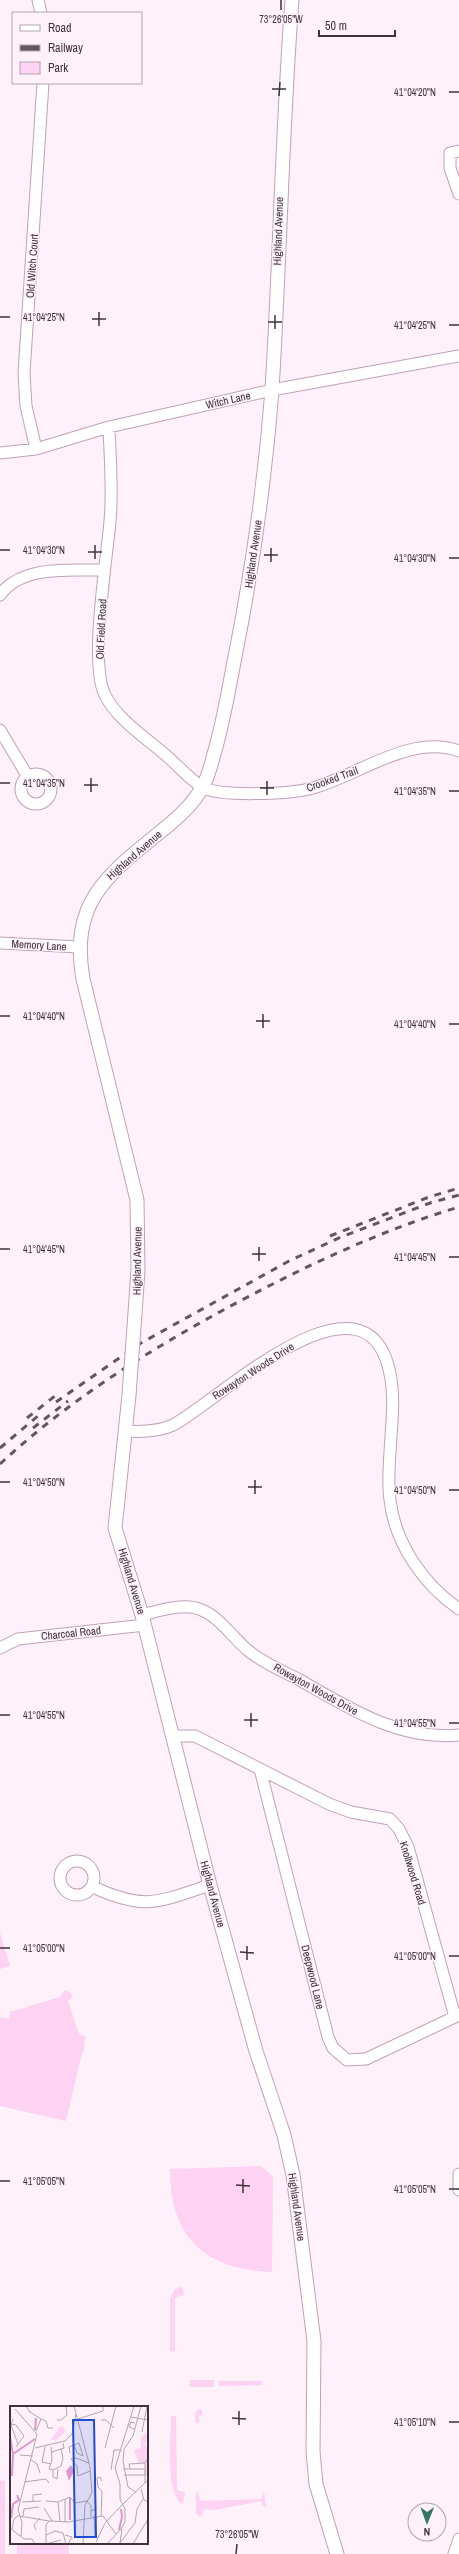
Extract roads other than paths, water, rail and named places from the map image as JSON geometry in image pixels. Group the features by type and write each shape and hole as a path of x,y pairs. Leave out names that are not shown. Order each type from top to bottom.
{"street":[{"path":"38,0 41,12"},
{"name":"Highland Avenue","path":"292,0 282,158 272,390 263,480 247,594 214,754 203,788 175,819 116,868 105,880 86,915 79,947 83,979 137,1200 138,1270 129,1395 115,1528 144,1620 210,1885 256,2051 284,2135 293,2176 314,2341 314,2472 320,2503 337,2554"},
{"name":"Old Witch Court","path":"36,448 26,406 24,373 43,84"},
{"path":"459,151 450,153 449,160 459,194"},
{"name":"Witch Lane","path":"0,453 36,448 109,427 272,390 459,356"},
{"name":"Old Field Road","path":"109,427 110,520 104,570 99,660 100,681 104,693 112,708 203,788"},
{"path":"0,595 23,577 43,572 104,570"},
{"path":"0,730 28,777"},
{"name":"Crooked Trail","path":"203,788 233,792 257,793 309,789 402,753 429,748 459,751"},
{"name":"Memory Lane","path":"0,943 79,947"},
{"name":"Rowayton Woods Drive","path":"125,1431 148,1431 173,1424 254,1367 294,1343 343,1329 364,1332 372,1337 383,1351 393,1391 388,1488 392,1513 406,1547 419,1572 433,1587 459,1609"},
{"name":"Rowayton Woods Drive","path":"144,1620 184,1607 197,1608 208,1613 250,1653 382,1724 435,1736 459,1736"},
{"name":"Charcoal Road","path":"0,1648 18,1639 144,1620"},
{"name":"Knollwood Road","path":"174,1736 195,1736 329,1804 351,1812 390,1820 398,1829 408,1848 457,2016"},
{"name":"Deepwood Lane","path":"260,1769 328,2038 333,2048 347,2060 366,2059 457,2016"},
{"path":"93,1887 118,1898 137,1903 163,1900 210,1885"},
{"path":"459,2174 459,2190"},
{"path":"454,2554 459,2539"}],"railway":[{"path":"330,1236 429,1197 459,1188"},
{"path":"56,1402 141,1343 289,1261 341,1237 430,1203 459,1195"},
{"path":"0,1464 55,1417 114,1375 145,1355 240,1301 320,1261 374,1237 459,1207"},
{"path":"27,1418 60,1392"},
{"path":"33,1428 68,1401"},
{"path":"0,1448 38,1416"}]}
